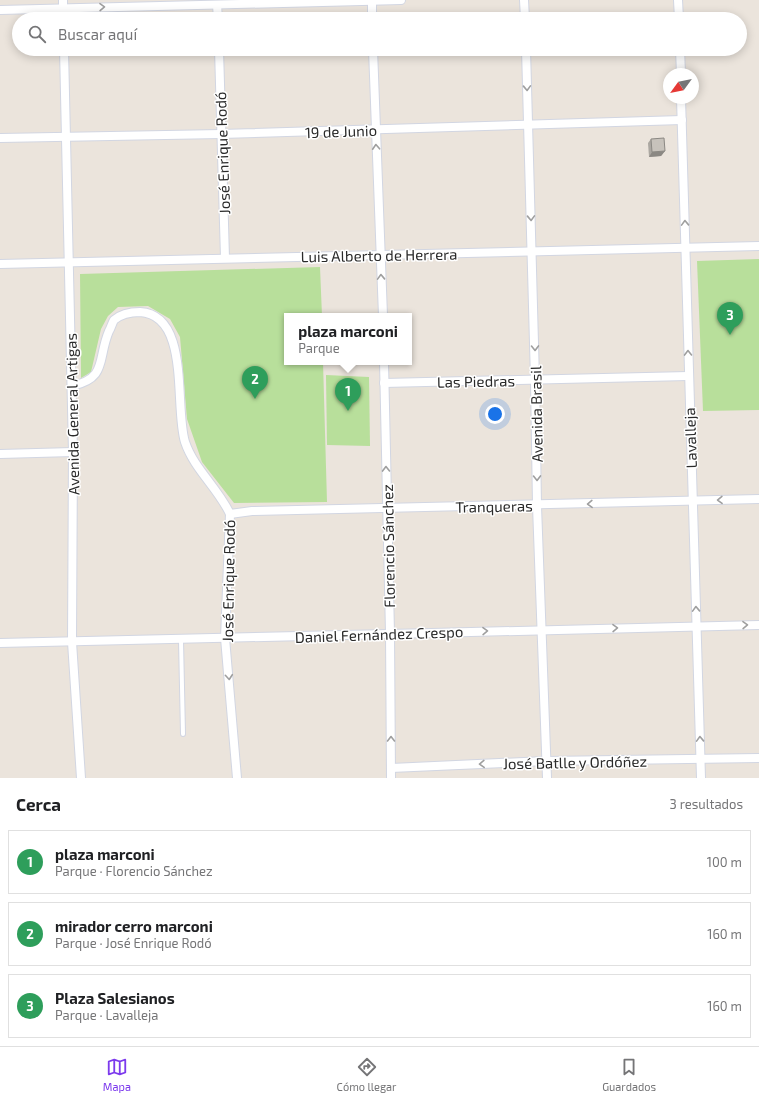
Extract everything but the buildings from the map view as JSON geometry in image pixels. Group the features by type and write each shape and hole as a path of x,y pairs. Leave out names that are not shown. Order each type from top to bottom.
{"street":[{"path":"0,10 63,4 217,5 401,0"},
{"path":"524,0 525,12"},
{"path":"678,0 679,12"},
{"path":"372,1 372,12"},
{"path":"217,5 218,12"},
{"name":"Avenida General Artigas","path":"64,56 73,452 72,642 81,778"},
{"name":"José Enrique Rodó","path":"219,56 224,258"},
{"path":"373,56 382,313"},
{"name":"Avenida Brasil","path":"526,56 536,380 537,506 547,778"},
{"path":"680,56 681,68"},
{"name":"Lavalleja","path":"681,104 688,376 701,778"},
{"name":"19 de Junio","path":"0,138 528,126 682,120"},
{"name":"Luis Alberto de Herrera","path":"0,264 381,254 532,253 759,246"},
{"name":"José Enrique Rodó","path":"72,386 88,382 95,377 99,369 107,336 113,321 119,317 136,312 148,313 159,318 168,328 172,337 181,423 185,442 194,462 225,504 230,514 225,638 237,778"},
{"name":"Florencio Sánchez","path":"384,365 390,633 391,778"},
{"name":"Las Piedras","path":"384,383 688,376"},
{"path":"0,454 73,452"},
{"name":"Tranqueras","path":"230,514 252,511 537,506 759,499"},
{"name":"Daniel Fernández Crespo","path":"0,643 181,640 542,629 759,625"},
{"name":"José Batlle y Ordóñez","path":"391,768 546,761 759,758"}],"lane":[{"path":"181,640 183,734"}],"green space":[{"path":"759,259 759,410 703,411 697,261"},
{"path":"320,267 322,313 284,313 284,365 323,365 327,502 234,503 202,462 187,419 180,337 170,319 148,306 118,307 108,316 101,329 91,372 81,378 80,274"},
{"path":"326,375 369,377 370,446 327,445"}],"place":[{"name":"Plaza Salesianos","path":"730,335"},
{"name":"mirador cerro marconi","path":"255,399"},
{"name":"plaza marconi","path":"348,411"}]}
